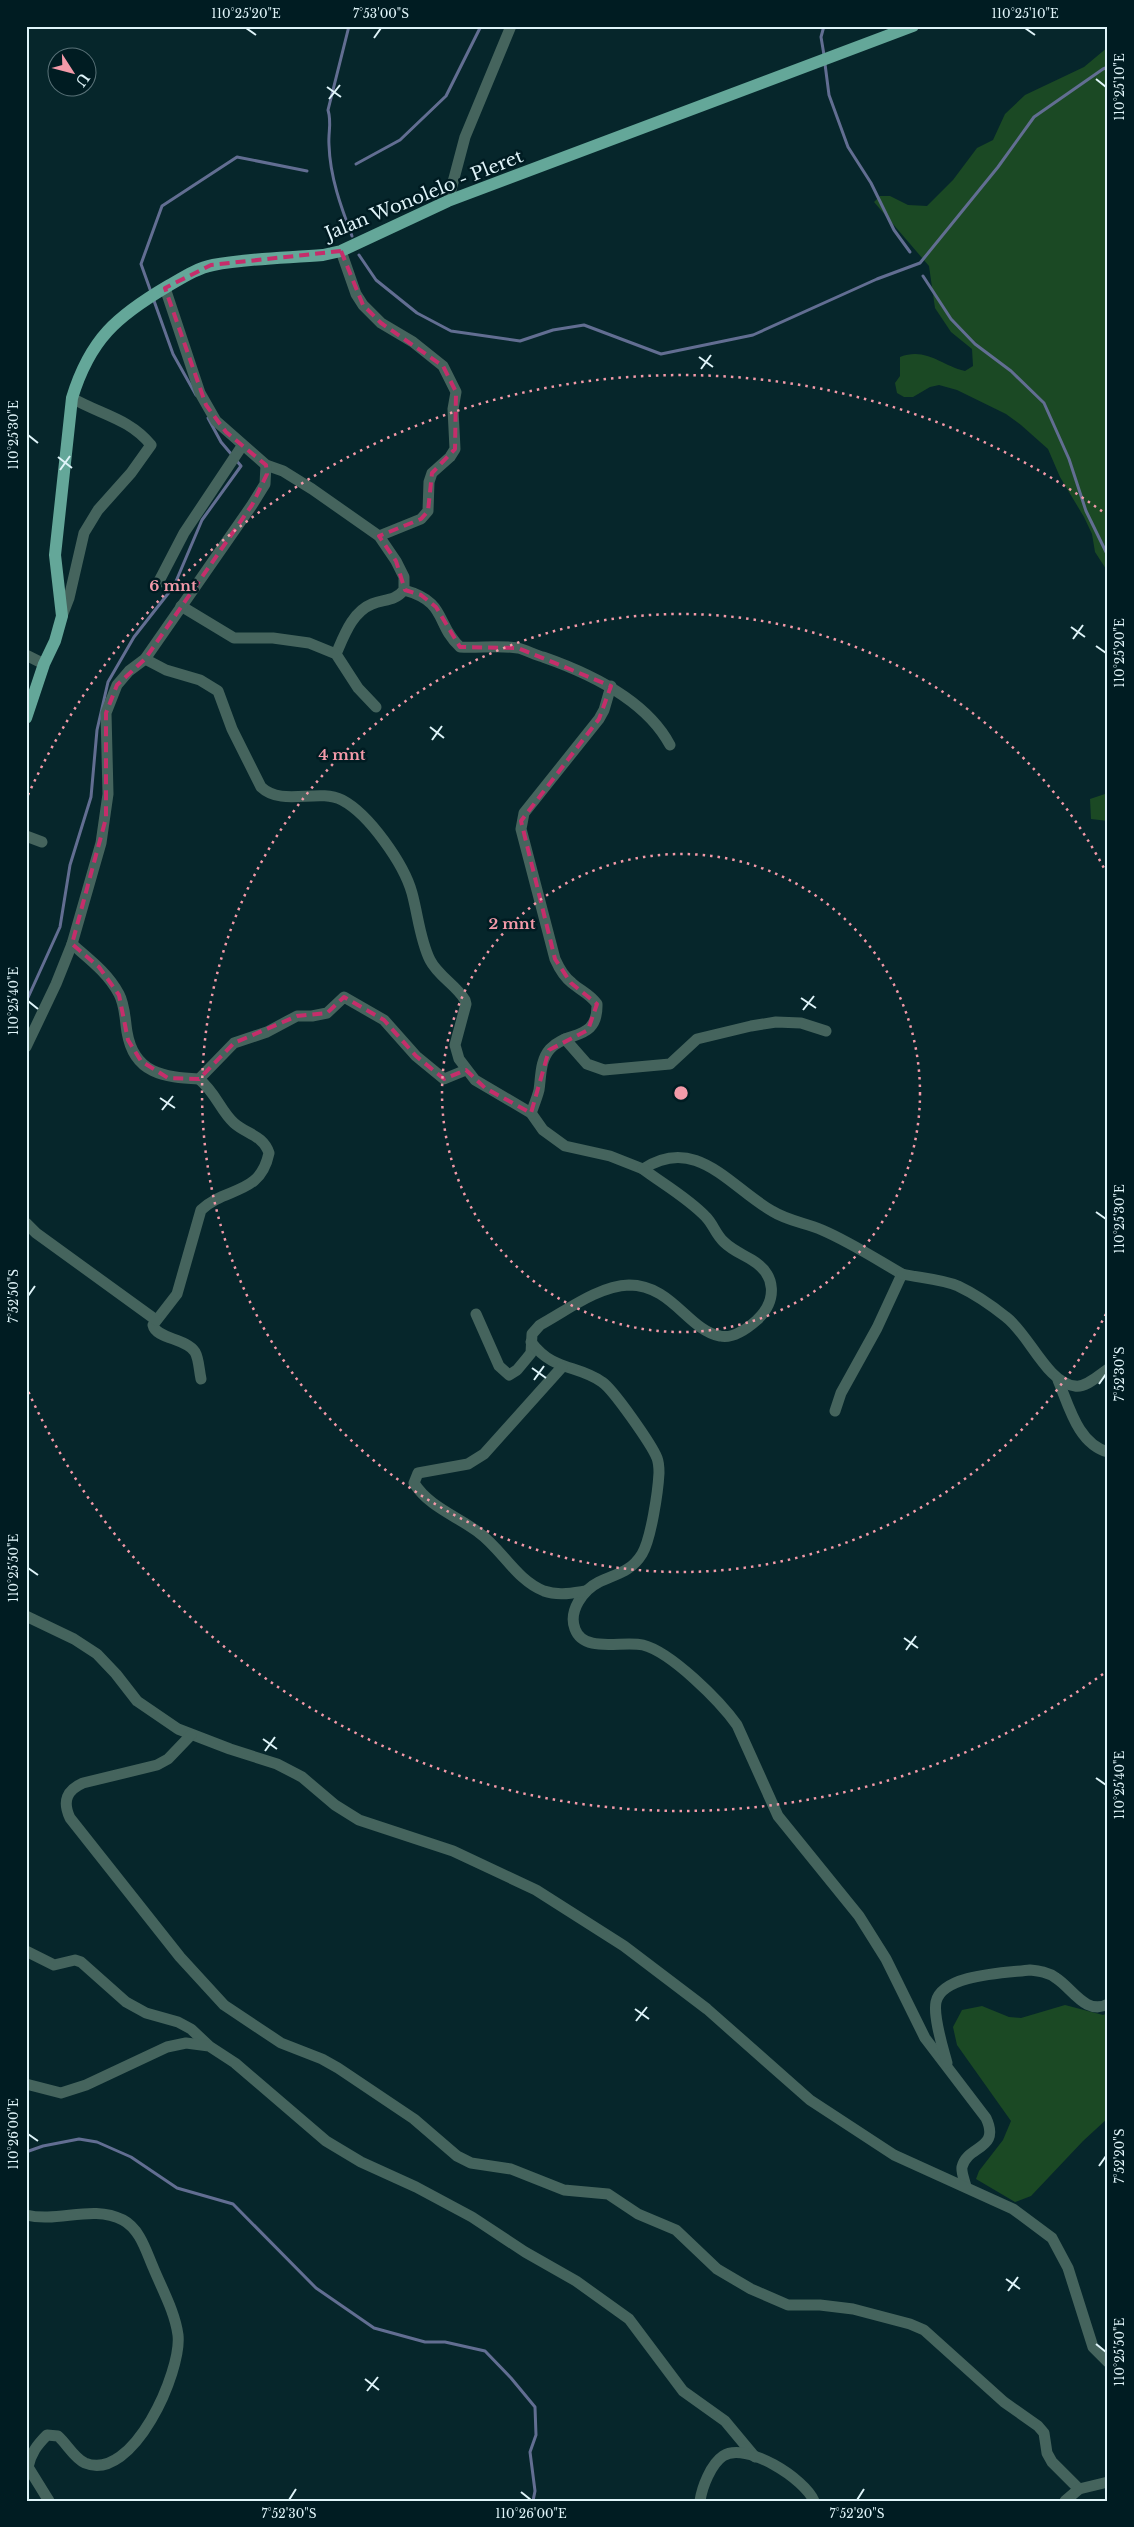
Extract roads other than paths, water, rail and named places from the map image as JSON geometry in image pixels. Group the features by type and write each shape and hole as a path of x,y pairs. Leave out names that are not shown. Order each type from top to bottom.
{"main road":[{"name":"Jalan Wonolelo - Pleret","path":"26,718 44,664 55,641 62,616 55,555 72,398 82,369 95,344 111,326 131,310 190,273 211,265 323,255 341,251 448,202 913,26"}],"street":[{"path":"448,202 465,136 511,26"},
{"path":"341,251 356,294 363,306 381,323 413,342 442,366 456,392 453,409 456,449 432,473 429,482 428,511 421,519 379,536"},
{"path":"162,289 206,406 216,421 241,448 266,465 283,471 312,489 379,536 404,577 404,590"},
{"path":"62,616 69,598 84,533 98,510 131,473 151,445 119,418 91,409 72,398"},
{"path":"158,583 184,533 241,448"},
{"path":"26,1047 56,984 72,944 101,843 108,794 106,712 117,685 129,671 145,659 262,491 267,474 266,465"},
{"path":"336,654 351,621 370,605 392,600 404,590"},
{"path":"404,590 421,595 436,607 454,641 460,648 518,648 611,686 649,718 664,733 670,745"},
{"path":"181,606 234,638 273,638 308,643 336,654 358,688 376,706"},
{"path":"26,655 44,664"},
{"path":"145,659 166,670 200,680 218,691 235,735 261,787 266,792 281,796 333,797 343,800 385,840 408,881 430,960 465,1000 466,1004 455,1045 466,1070 485,1088 531,1113 543,1130 565,1146 610,1156 643,1169 706,1216 720,1238 730,1248 754,1261 764,1270 773,1290 770,1302 756,1320 734,1335 722,1337 702,1328 666,1297 641,1286 628,1285 605,1290 540,1325 532,1334 530,1353 513,1374 506,1373 499,1366 476,1314"},
{"path":"531,1113 539,1092 544,1059 553,1046 588,1030 594,1021 597,1004 592,996 571,983 555,959 521,829 521,821 530,805 599,719 604,710 611,686"},
{"path":"26,836 42,842"},
{"path":"72,944 99,968 119,995 128,1040 141,1062 152,1071 168,1078 200,1078 210,1088 234,1122 260,1138 267,1145 269,1153 260,1176 252,1183 207,1204 201,1210 177,1294 153,1325 157,1332 184,1343 194,1350 200,1379"},
{"path":"200,1078 234,1043 267,1032 297,1016 327,1013 344,997 384,1020 416,1056 444,1079 466,1070"},
{"path":"565,1039 588,1064 604,1070 670,1064 697,1040 751,1026 776,1022 801,1023 826,1030"},
{"path":"643,1169 653,1162 672,1156 706,1164 728,1177 771,1211 796,1223 819,1228 841,1238 902,1274 956,1286 977,1296 1014,1324 1058,1380 1082,1434 1100,1450 1108,1452"},
{"path":"26,1224 156,1320"},
{"path":"834,1411 840,1394 877,1328 902,1274"},
{"path":"531,1342 549,1361 594,1377 606,1384 652,1450 659,1466 648,1540 642,1554 632,1567 618,1576 598,1582 586,1591 577,1604 573,1616 575,1629 581,1638 592,1644 605,1645 627,1642 657,1649 670,1657 728,1712 744,1739 778,1816 859,1916 886,1959 925,2038 986,2118 991,2132 988,2139 965,2161 962,2168 966,2187"},
{"path":"562,1367 484,1454 468,1464 418,1473 414,1483 438,1506 479,1532 530,1583 545,1591 564,1594 586,1591"},
{"path":"1058,1380 1076,1387 1087,1383 1108,1368"},
{"path":"26,1616 74,1639 96,1654 116,1674 137,1701 158,1717 191,1735 277,1764 302,1777 335,1804 359,1820 453,1850 536,1890 624,1946 706,2010 810,2100 894,2155 1014,2209 1052,2238 1068,2268 1093,2347 1108,2362"},
{"path":"191,1735 168,1759 157,1765 84,1783 73,1788 66,1796 65,1808 70,1818 180,1957 224,2005 281,2043 322,2059 338,2068 414,2119 457,2156 471,2163 511,2169 564,2190 608,2194 638,2214 676,2230 711,2265 751,2289 788,2306 820,2305 844,2308 903,2322 924,2330 1004,2402 1038,2426 1044,2433 1047,2453 1052,2462 1079,2488"},
{"path":"26,1951 54,1965 75,1960 81,1962 126,2002 146,2013 178,2022 190,2030 209,2046 235,2063 326,2141 360,2162 416,2187 472,2217 525,2252 576,2281 629,2319 683,2391 725,2421 755,2457"},
{"path":"947,2067 936,2003 940,1993 948,1985 969,1979 1030,1970 1056,1978 1085,2003 1093,2007 1108,2004"},
{"path":"26,2084 61,2094 86,2085 167,2047 186,2043 209,2046"},
{"path":"26,2214 53,2217 96,2212 111,2214 126,2221 145,2246 178,2335 177,2354 171,2375 149,2426 138,2441 120,2457 102,2464 86,2463 76,2457 58,2436 47,2435 30,2456 27,2467 50,2501"},
{"path":"700,2501 714,2465 723,2456 737,2453 755,2457 794,2477 811,2494 814,2501"},
{"path":"1065,2501 1079,2488 1108,2482"}],"waterway":[{"path":"349,26 328,110 330,119 329,145 331,169 340,203 352,236"},
{"path":"356,164 400,140 446,96 481,26"},
{"path":"824,26 821,37 824,55"},
{"path":"825,64 829,95 848,147 871,183 894,230 910,252"},
{"path":"359,255 376,280 417,313 451,331 520,341 553,330 584,325 661,354 753,335 877,279 920,263 998,167 1034,117 1108,67"},
{"path":"151,292 141,264 162,206 237,157 307,171"},
{"path":"923,276 951,319 975,344 1011,371 1044,403 1069,459 1086,511 1108,556"},
{"path":"153,298 173,354 196,395"},
{"path":"208,418 221,442 232,455"},
{"path":"26,1002 60,927 70,865 91,797 97,730 108,682 134,637 174,586 202,520 241,466 236,460"},
{"path":"26,2152 43,2146 79,2139 97,2142 131,2157 177,2188 233,2204 316,2288 374,2328 425,2342 445,2342 485,2351 535,2407 536,2435 530,2452 535,2491 533,2501"}]}
